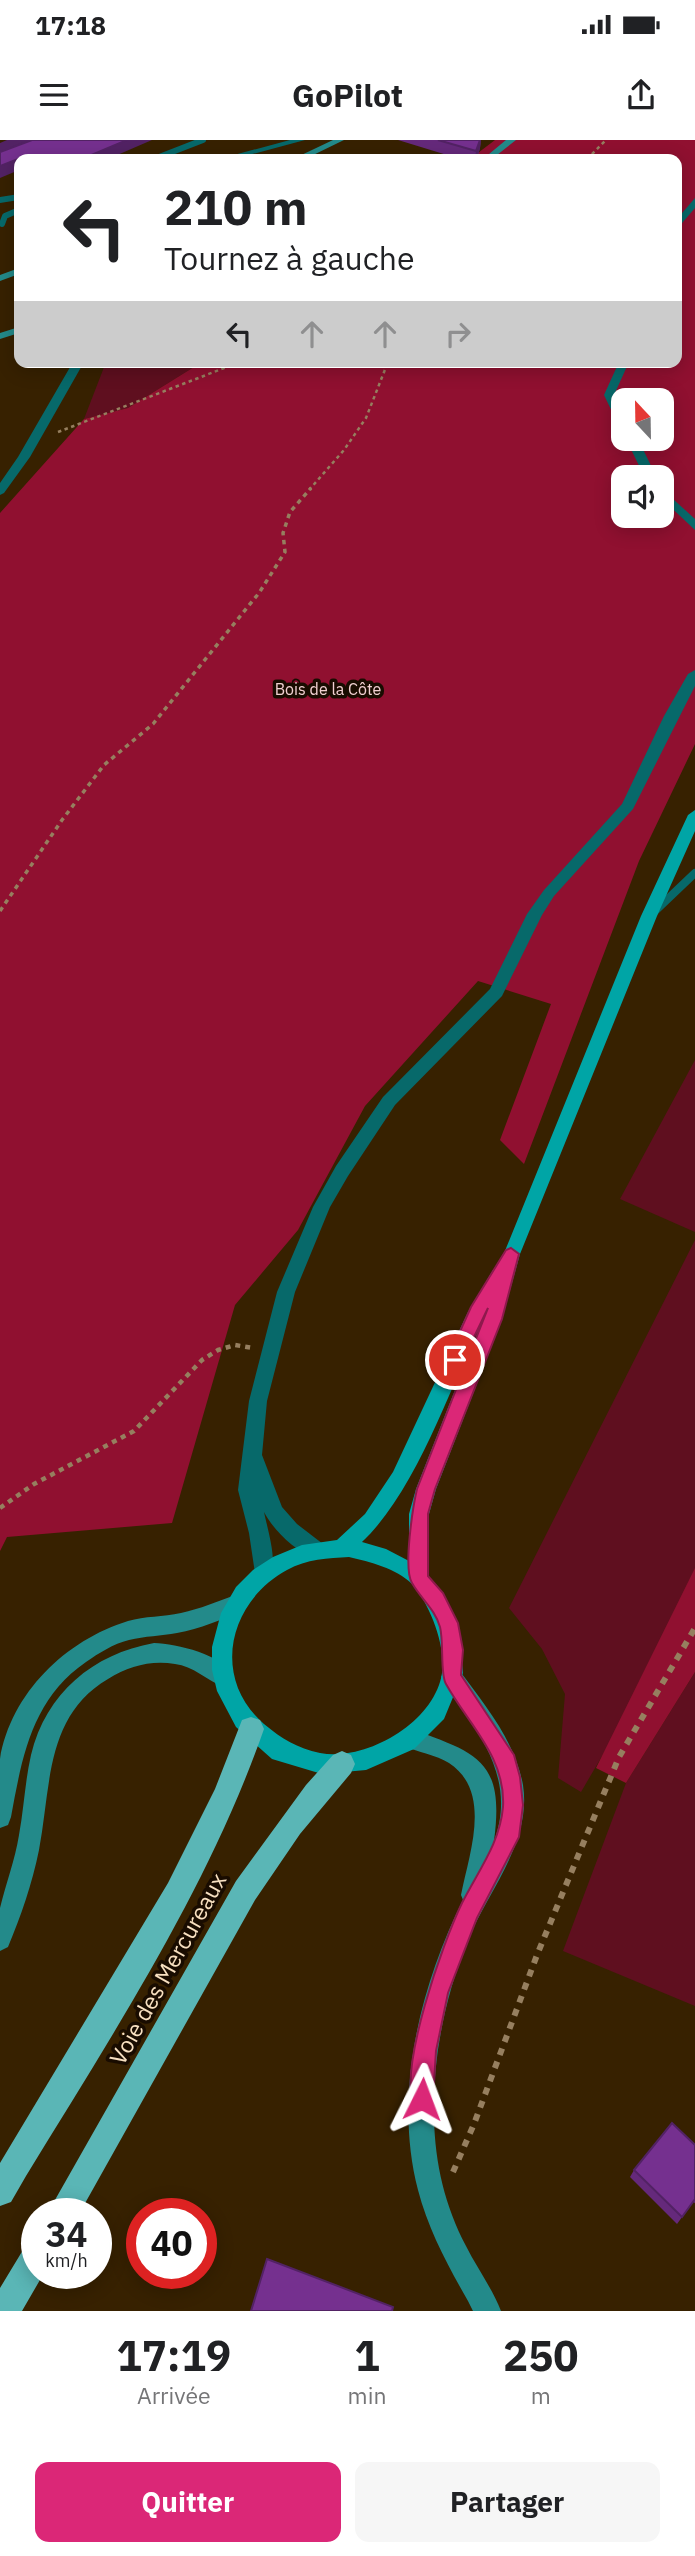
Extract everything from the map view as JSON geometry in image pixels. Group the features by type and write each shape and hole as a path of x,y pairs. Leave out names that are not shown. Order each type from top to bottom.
{"highway":[{"name":"Voie des Mercureaux","path":"0,2191 179,1888 239,1765 251,1729"},
{"name":"Voie des Mercureaux","path":"71,2198 144,2073 228,1918 295,1816 342,1764"},
{"path":"4,2311 21,2283"}],"main road":[{"path":"419,1578 419,1514 426,1489 493,1319 511,1254 649,916 695,815"},
{"path":"342,1548 373,1520 400,1478 477,1312 511,1254"},
{"path":"342,1548 396,1563 419,1578 437,1599 449,1623 454,1650 452,1677 430,1722 411,1739 390,1752 367,1760 342,1764 308,1761 277,1749 251,1729 233,1705 223,1677 221,1652 236,1604 263,1574 288,1559 316,1550 342,1548"}],"street":[{"path":"245,154 301,140"},
{"path":"309,154 340,140"},
{"path":"494,154 512,140"},
{"path":"682,219 695,201"},
{"path":"0,491 32,443 76,368"},
{"path":"612,388 621,368"},
{"path":"674,505 695,526"},
{"path":"263,1574 259,1532 248,1490 254,1456 258,1401 286,1292 322,1207 348,1161 382,1111 414,1073 496,992 534,914 548,893 628,806 656,744 695,674"},
{"path":"254,1456 273,1514 290,1532 316,1550"},
{"path":"0,1817 16,1740 38,1694 56,1674 88,1649 116,1636 149,1626 181,1623 236,1604"},
{"path":"0,1939 28,1849 45,1742 52,1724 76,1692 102,1671 117,1663 148,1654 178,1655 223,1677"},
{"path":"452,1677 504,1755 513,1805 509,1837 468,1912 438,1993 425,2051 423,2151 437,2208 463,2269 488,2311"},
{"path":"411,1739 457,1756 473,1768 483,1785 487,1809 468,1912"}],"lane":[{"path":"167,154 203,140"},
{"path":"2,224 5,216 14,212"},
{"path":"649,916 695,873"}],"path":[{"path":"592,154 606,140"},
{"path":"32,443 225,368"},
{"path":"0,911 62,820 104,765 153,724 217,649 260,593 285,552 283,533 289,512 344,450 366,418 386,368"},
{"path":"0,1508 34,1484 134,1431 202,1360 218,1350 235,1345 270,1350"},
{"path":"437,2208 474,2124 547,1931 619,1757 695,1628"}],"shaded area":[{"path":"104,368 192,368 128,408 84,419"},
{"path":"695,1060 695,1232 620,1199"},
{"path":"695,1240 695,1571 612,1739 581,1792 558,1778 565,1694 542,1649 509,1608"},
{"path":"695,1672 695,2006 563,1951 626,1783"}],"green space":[{"name":"Bois de la Côte","path":"495,140 695,140 695,744 639,861 524,1164 500,1140 551,1004 478,981 365,1106 298,1230 235,1305 172,1523 7,1537 0,1551 0,513 84,419 128,408 192,368 682,368 682,154 477,154"},
{"path":"695,1568 695,1672 626,1783 596,1768"}],"building":[{"path":"32,140 127,140 94,154 14,154 14,160 0,166 0,152"},
{"path":"438,140 480,140 476,151"},
{"path":"672,2123 695,2145 695,2199 682,2217 634,2170"},
{"path":"267,2259 393,2307 392,2311 251,2311"}],"route":[{"path":"422,2099 425,2051 438,1993 468,1912 509,1837 513,1805 504,1755 452,1677 454,1650 449,1623 437,1599 419,1578 419,1514 426,1489 493,1319 511,1254 477,1312 455,1360"}]}
